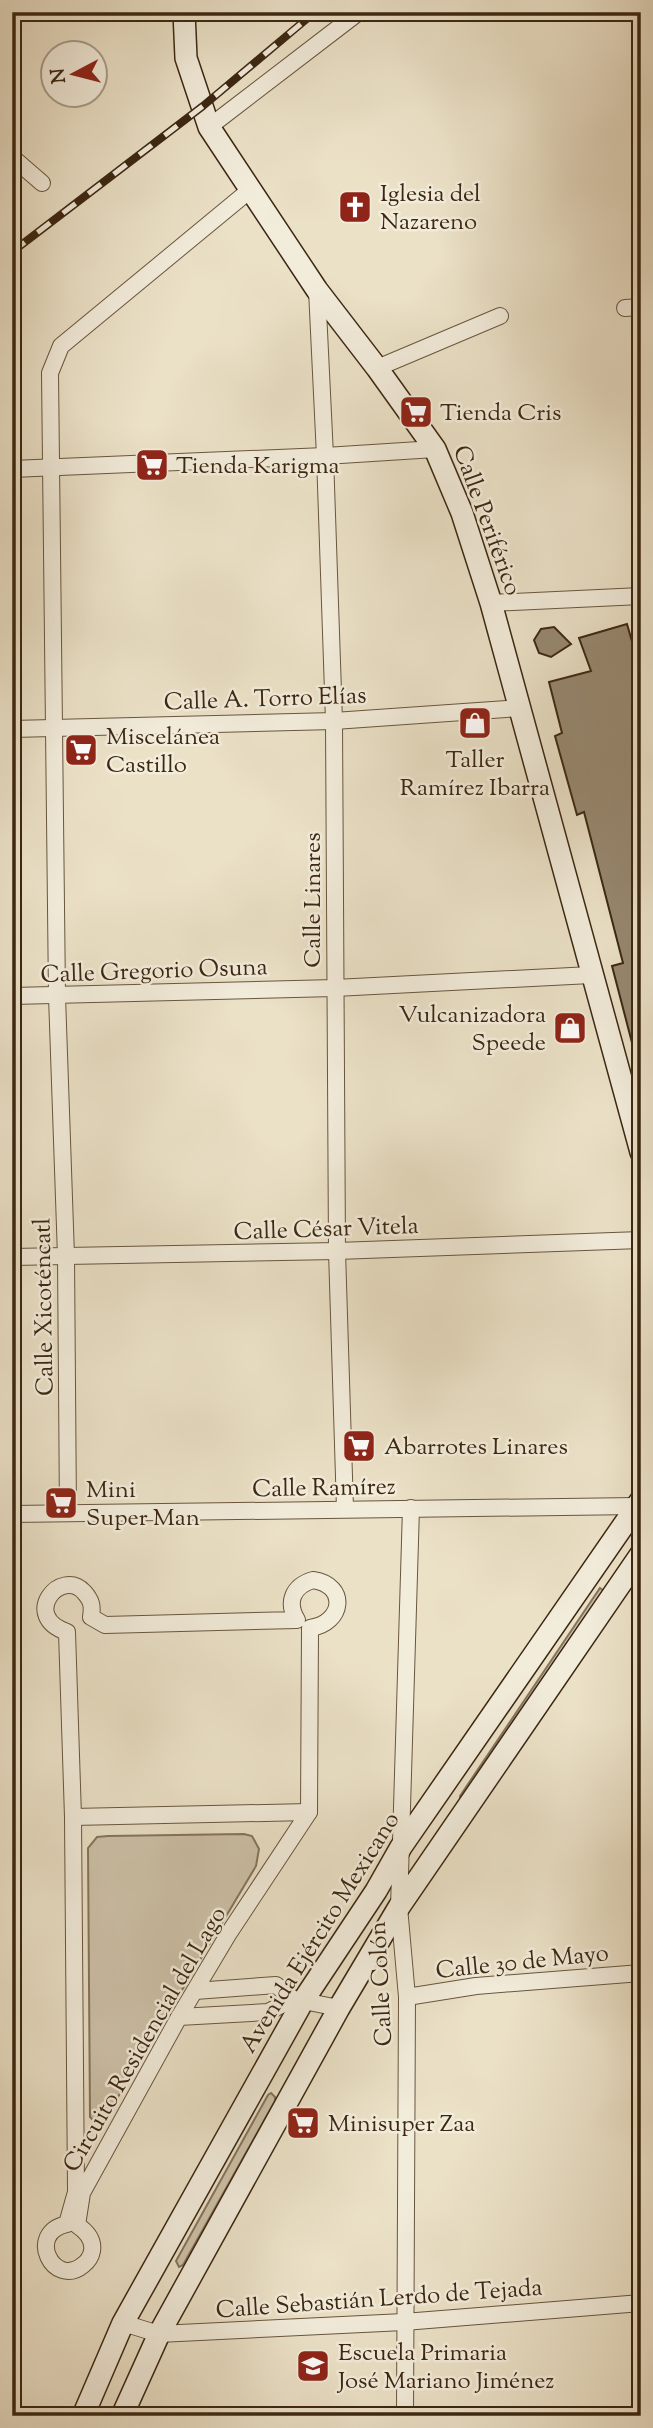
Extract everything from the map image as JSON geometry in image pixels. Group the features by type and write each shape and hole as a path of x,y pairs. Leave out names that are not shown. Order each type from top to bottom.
{"main road":[{"name":"Calle Periférico","path":"184,12 186,58 209,127 317,290 435,449 463,513 491,603 641,1152"},
{"name":"Avenida Ejército Mexicano","path":"83,2416 123,2323 298,2000 376,1891 401,1847 639,1505"},
{"path":"122,2416 159,2334 339,2008 399,1907 641,1554"}],"street":[{"path":"209,127 359,12"},
{"path":"12,157 42,183"},
{"name":"Calle Xicoténcatl","path":"68,1513 66,1256 57,996 50,373 61,346 250,190"},
{"name":"Calle Linares","path":"317,290 334,721 337,1251 345,1509"},
{"path":"377,368 500,316"},
{"path":"12,469 435,449"},
{"path":"491,603 641,596"},
{"name":"Calle A. Torro Elías","path":"12,729 334,721 520,708"},
{"name":"Calle Gregorio Osuna","path":"12,996 335,988 591,975"},
{"name":"Calle César Vitela","path":"12,1256 337,1251 641,1240"},
{"name":"Calle Ramírez","path":"12,1514 639,1505"},
{"name":"Calle Colón","path":"405,2416 407,1997 399,1907 411,1508"},
{"name":"Circuito Residencial del Lago","path":"313,1580 323,1581 330,1586 338,1603 335,1614 324,1625 310,1628 309,1812 229,1933 179,2017 82,2193 77,2225 86,2231 91,2239 92,2252 87,2262 79,2269 60,2269 52,2264 47,2256 45,2245 52,2230 67,2224 76,2192 73,1816 67,1632 55,1628 48,1620 45,1609 52,1591 70,1585 81,1588 91,1600 91,1617 105,1625 297,1620 291,1603 294,1591 302,1583 313,1580"},
{"path":"73,1816 309,1812"},
{"name":"Calle 30 de Mayo","path":"407,1997 476,1986 641,1973"},
{"path":"195,1991 276,1985 298,2000 339,2008"},
{"path":"179,2017 268,2012 298,2000"},
{"name":"Calle Sebastián Lerdo de Tejada","path":"123,2323 159,2334 404,2322 641,2303"}],"shaded area":[{"path":"600,1588 605,1592 460,1800 460,1796"},
{"path":"108,1836 252,1836 259,1849 256,1866 106,2117 101,2122 94,2121 90,2117 88,1848 97,1837"},
{"path":"271,2093 275,2101 183,2265 179,2267 176,2261"}],"building":[{"path":"627,624 637,659 641,658 641,1057 636,1058 612,966 623,963 584,812 577,815 555,736 562,733 549,682 591,671 579,638"},
{"path":"554,627 571,644 551,657 539,653 534,640 541,629"}],"railway":[{"path":"12,252 203,106 315,12"}],"place":[{"name":"Iglesia del Nazareno","path":"355,207"},
{"name":"Tienda Cris","path":"416,412"},
{"name":"Tienda Karigma","path":"152,465"},
{"name":"Taller Ramírez Ibarra","path":"475,723"},
{"name":"Miscelánea Castillo","path":"81,750"},
{"name":"Vulcanizadora Speede","path":"570,1028"},
{"name":"Abarrotes Linares","path":"359,1446"},
{"name":"Mini Super Man","path":"61,1503"},
{"name":"Minisuper Zaa","path":"303,2123"},
{"name":"Escuela Primaria José Mariano Jiménez","path":"313,2366"}]}
